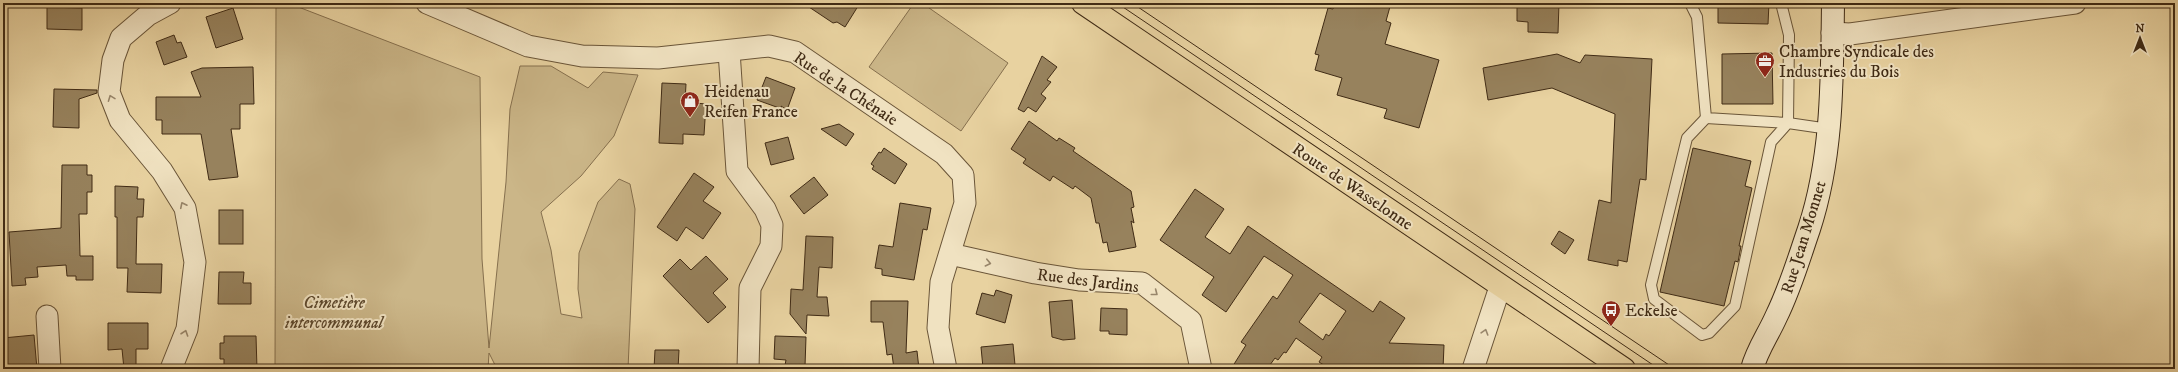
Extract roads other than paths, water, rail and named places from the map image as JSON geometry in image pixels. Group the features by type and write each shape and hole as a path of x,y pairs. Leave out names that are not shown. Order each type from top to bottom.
{"main road":[{"name":"Route de Wasselonne","path":"1083,3 1500,287 1624,369"}],"street":[{"path":"170,3 148,15 122,38 112,60 109,92 120,120 162,171 185,208 195,262 187,329 171,369"},
{"name":"Rue de la Chênaie","path":"427,3 528,46 582,56 658,58 769,46 795,52 944,154 963,175 965,203 941,282 938,328 946,369"},
{"name":"Rue Jean Monnet","path":"1752,369 1755,356 1777,316 1786,295 1817,202 1829,129 1833,78 1833,3"},
{"path":"1832,33 1850,34 2035,6 2075,3"},
{"path":"729,50 737,171 765,209 772,225 771,246 750,288 748,369"},
{"name":"Rue des Jardins","path":"950,254 1035,274 1080,280 1142,283 1191,321 1201,369"},
{"path":"1473,369 1500,287"},
{"path":"47,316 50,369"}],"lane":[{"path":"1690,3 1697,17 1706,118 1687,138 1651,285 1654,299 1702,335 1709,333 1736,306 1771,142 1788,123 1789,35 1781,3"},
{"path":"1706,118 1788,123 1829,129"}],"tram line":[{"path":"1117,3 1659,369"},
{"path":"1132,3 1675,369"}],"place":[{"name":"Chambre Syndicale des Industries du Bois","path":"1765,78"},
{"name":"Heidenau Reifen France","path":"690,118"},
{"name":"Eckelse","path":"1611,327"}],"park label":[{"name":"Cimetière intercommunal","path":"334,312"}]}
